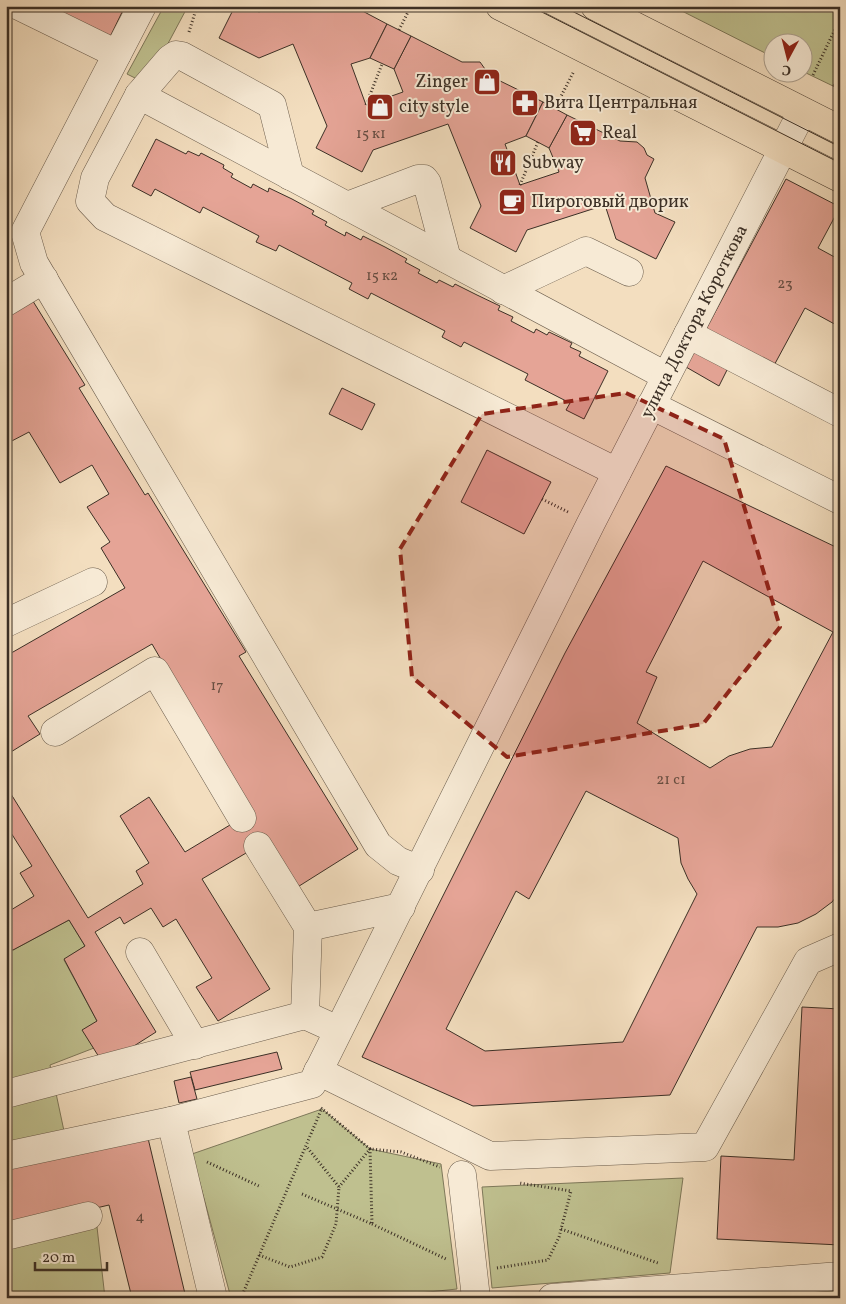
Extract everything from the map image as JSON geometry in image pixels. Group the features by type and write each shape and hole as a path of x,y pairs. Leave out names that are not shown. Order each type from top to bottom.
{"main road":[{"path":"500,6 840,178"},
{"path":"595,6 840,130"}],"street":[{"path":"19,6 117,54"},
{"path":"142,6 117,54 16,227 34,263 378,845 398,861 420,870"},
{"path":"290,176 272,105 191,61 176,55 140,96 95,178 90,201 105,217 617,472"},
{"path":"140,96 666,376"},
{"name":"улица Доктора Короткова","path":"315,1087 338,1030 420,870 617,472 802,112"},
{"path":"347,206 418,179 424,180 427,183 447,260"},
{"path":"503,290 586,251 628,272"},
{"path":"6,302 44,279"},
{"path":"688,334 840,413"},
{"path":"651,406 840,500"},
{"path":"6,623 92,582"},
{"path":"55,732 155,671 242,818"},
{"path":"258,846 308,927 305,1015"},
{"path":"308,927 401,907"},
{"path":"6,1156 170,1122 315,1087 490,1156 705,1147 808,961 840,947"},
{"path":"140,952 195,1045"},
{"path":"6,1094 305,1015 338,1030"},
{"path":"170,1122 213,1298"},
{"path":"462,1175 474,1285"},
{"path":"6,1236 88,1216"},
{"path":"552,1298 840,1276"}],"path":[{"path":"399,30 411,6"},
{"path":"814,75 840,18"},
{"path":"366,105 382,64"},
{"path":"555,108 577,66"},
{"path":"520,185 538,142"},
{"path":"315,1087 322,1109 370,1149 401,1152 462,1175"},
{"path":"241,1298 322,1109 315,1087"},
{"path":"306,1146 339,1187"},
{"path":"177,1149 261,1187"},
{"path":"259,1255 290,1267 322,1257 336,1224 339,1187 370,1149"},
{"path":"370,1149 372,1224"},
{"path":"302,1194 372,1224 474,1285 548,1260 561,1229 570,1191 518,1182"},
{"path":"561,1229 661,1264"}],"highlighted area":[{"path":"626,393 724,439 780,627 703,724 507,757 412,677 400,549 482,414"}],"green space":[{"path":"164,6 188,6 164,51 139,80 127,74"},
{"path":"672,6 840,6 840,74 833,86 814,77 814,32 764,32 764,52"},
{"path":"69,920 85,946 64,960 97,1021 94,1048 50,1065 64,1131 6,1144 6,949 13,950"},
{"path":"322,1109 370,1149 441,1164 457,1289 371,1298 231,1298 192,1154"},
{"path":"683,1178 670,1273 492,1288 482,1187"},
{"path":"96,1218 105,1298 6,1298 6,1239"},
{"path":"840,1286 840,1298 749,1298 749,1296"}],"building":[{"path":"57,6 125,6 110,37 55,10"},
{"path":"235,6 247,6 259,12 272,6 353,6 387,24 370,58 351,64 366,105 403,92 394,69 411,36 462,62 480,62 490,76 543,102 526,136 505,144 520,185 559,172 549,148 567,115 620,141 637,142 644,148 647,155 654,159 645,178 655,213 675,222 656,259 616,239 605,205 527,230 516,252 470,228 481,206 448,124 373,150 362,172 316,148 327,126 293,44 259,58 219,38"},
{"path":"387,24 411,36 394,69 370,58"},
{"path":"840,74 840,90 833,86"},
{"path":"543,102 567,115 549,148 526,136"},
{"path":"156,139 186,154 188,151 199,156 201,153 224,165 223,168 233,174 231,177 251,188 253,184 268,192 269,188 292,199 314,211 312,214 327,222 325,225 345,236 346,232 361,240 363,236 407,259 405,262 420,270 418,273 437,283 439,280 453,287 455,284 500,306 498,310 513,317 511,321 534,333 536,329 547,335 549,332 572,343 570,347 581,352 579,356 608,371 584,419 566,410 570,403 525,380 528,374 464,342 461,347 442,337 445,331 371,293 368,299 349,289 352,283 279,245 276,251 256,242 259,236 203,207 200,213 155,189 151,196 132,186"},
{"path":"786,179 840,207 818,248 840,260 840,327 805,308 771,371 703,335"},
{"path":"31,298 85,385 79,388 145,495 148,493 246,652 239,656 358,849 296,888 258,846 202,879 270,989 218,1021 196,987 212,978 176,919 163,927 151,908 124,924 120,917 95,932 156,1032 104,1065 82,1030 97,1021 64,959 85,946 69,920 13,950 6,949 6,913 34,896 20,873 32,866 6,825 6,786 88,918 143,884 136,871 149,863 120,816 149,797 185,852 250,813 152,644 28,716 40,734 6,755 6,656 125,588 101,548 110,542 87,507 109,494 92,465 60,483 29,432 6,444 6,417 9,415 6,410 6,313"},
{"path":"696,348 729,366 719,386 686,367"},
{"path":"342,388 375,404 362,430 329,414"},
{"path":"487,450 551,482 524,534 461,502"},
{"path":"666,466 840,549 840,892 832,902 816,914 798,923 778,927 757,927 670,1095 473,1106 362,1057 565,653","holes":["703,561 833,632 772,747 750,749 729,756 710,768 637,723 657,677 646,672","586,791 678,838 681,863 697,894 623,1042 485,1051 446,1029 516,891 529,899"]},
{"path":"802,1007 840,1009 840,1245 717,1239 721,1156 794,1160"},
{"path":"277,1052 282,1069 195,1090 190,1072"},
{"path":"191,1077 197,1099 179,1103 174,1081"},
{"path":"147,1134 186,1298 132,1298 109,1205 6,1229 6,1168"}],"tram line":[{"path":"530,6 840,163"},
{"path":"562,6 840,147"}],"place":[{"name":"Zinger","path":"487,82"},
{"name":"Вита Центральная","path":"525,103"},
{"name":"city style","path":"380,107"},
{"name":"Real","path":"583,133"},
{"name":"Subway","path":"503,163"},
{"name":"Пироговый дворик","path":"512,202"}]}
